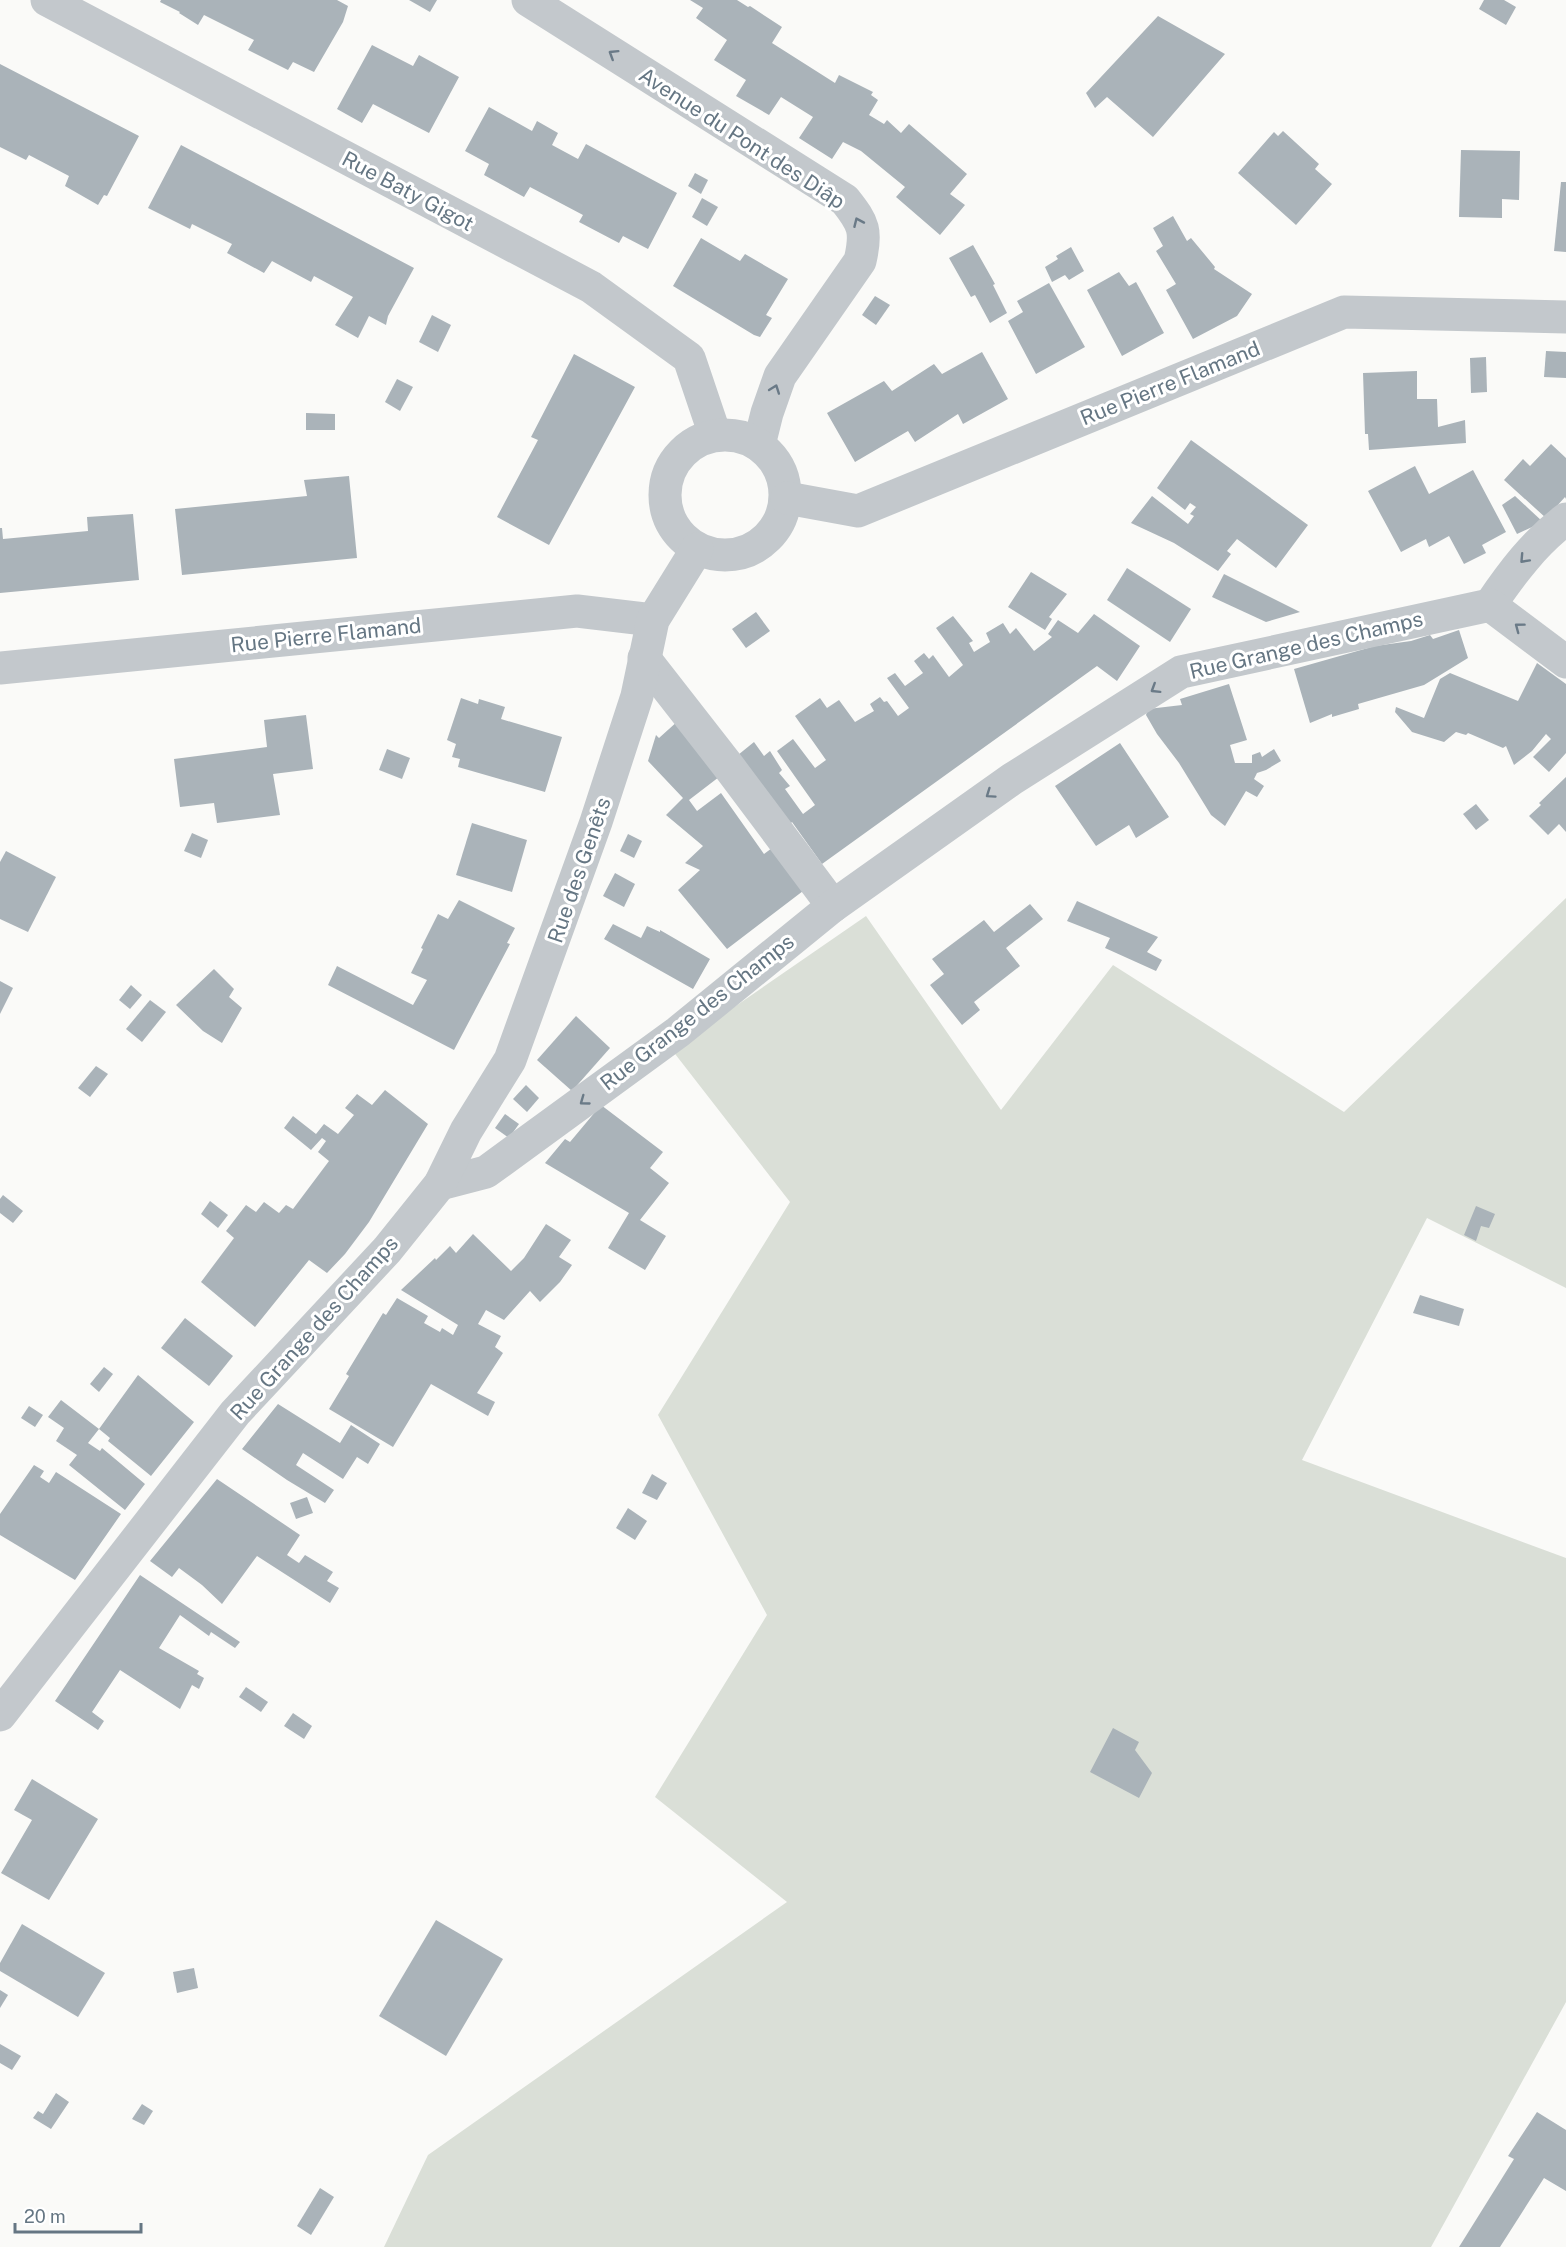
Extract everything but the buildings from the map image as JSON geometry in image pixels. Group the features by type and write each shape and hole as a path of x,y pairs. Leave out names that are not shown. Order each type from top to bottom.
{"street":[{"name":"Rue Baty Gigot","path":"47,0 591,287 689,358 716,435"},
{"name":"Avenue du Pont des Diâp","path":"528,0 845,200 859,219 865,241 860,261 780,376 766,413 759,445"},
{"name":"Rue Pierre Flamand","path":"787,498 858,511 1344,312 1566,317"},
{"path":"716,435 738,436 759,445 780,468 787,498 780,522 766,541 745,553 720,556 697,549 678,533 667,510 666,485 674,462 692,445 716,435"},
{"path":"1566,519 1516,567 1490,605 1566,662"},
{"name":"Rue des Genêts","path":"440,1184 466,1131 510,1060 596,822 637,696 652,620 697,549"},
{"name":"Rue Grange des Champs","path":"0,1715 236,1413 387,1250 440,1184 486,1172 678,1032 833,906 1012,779 1181,672 1490,605"},
{"name":"Rue Pierre Flamand","path":"0,668 577,611 652,620"},
{"path":"644,658 833,906"}],"shaded area":[{"path":"1566,898 1566,1288 1427,1218 1302,1460 1566,1558 1566,2002 1431,2247 384,2247 428,2155 787,1902 655,1797 767,1615 658,1415 790,1202 672,1050 866,916 1001,1110 1113,965 1344,1112"}]}
